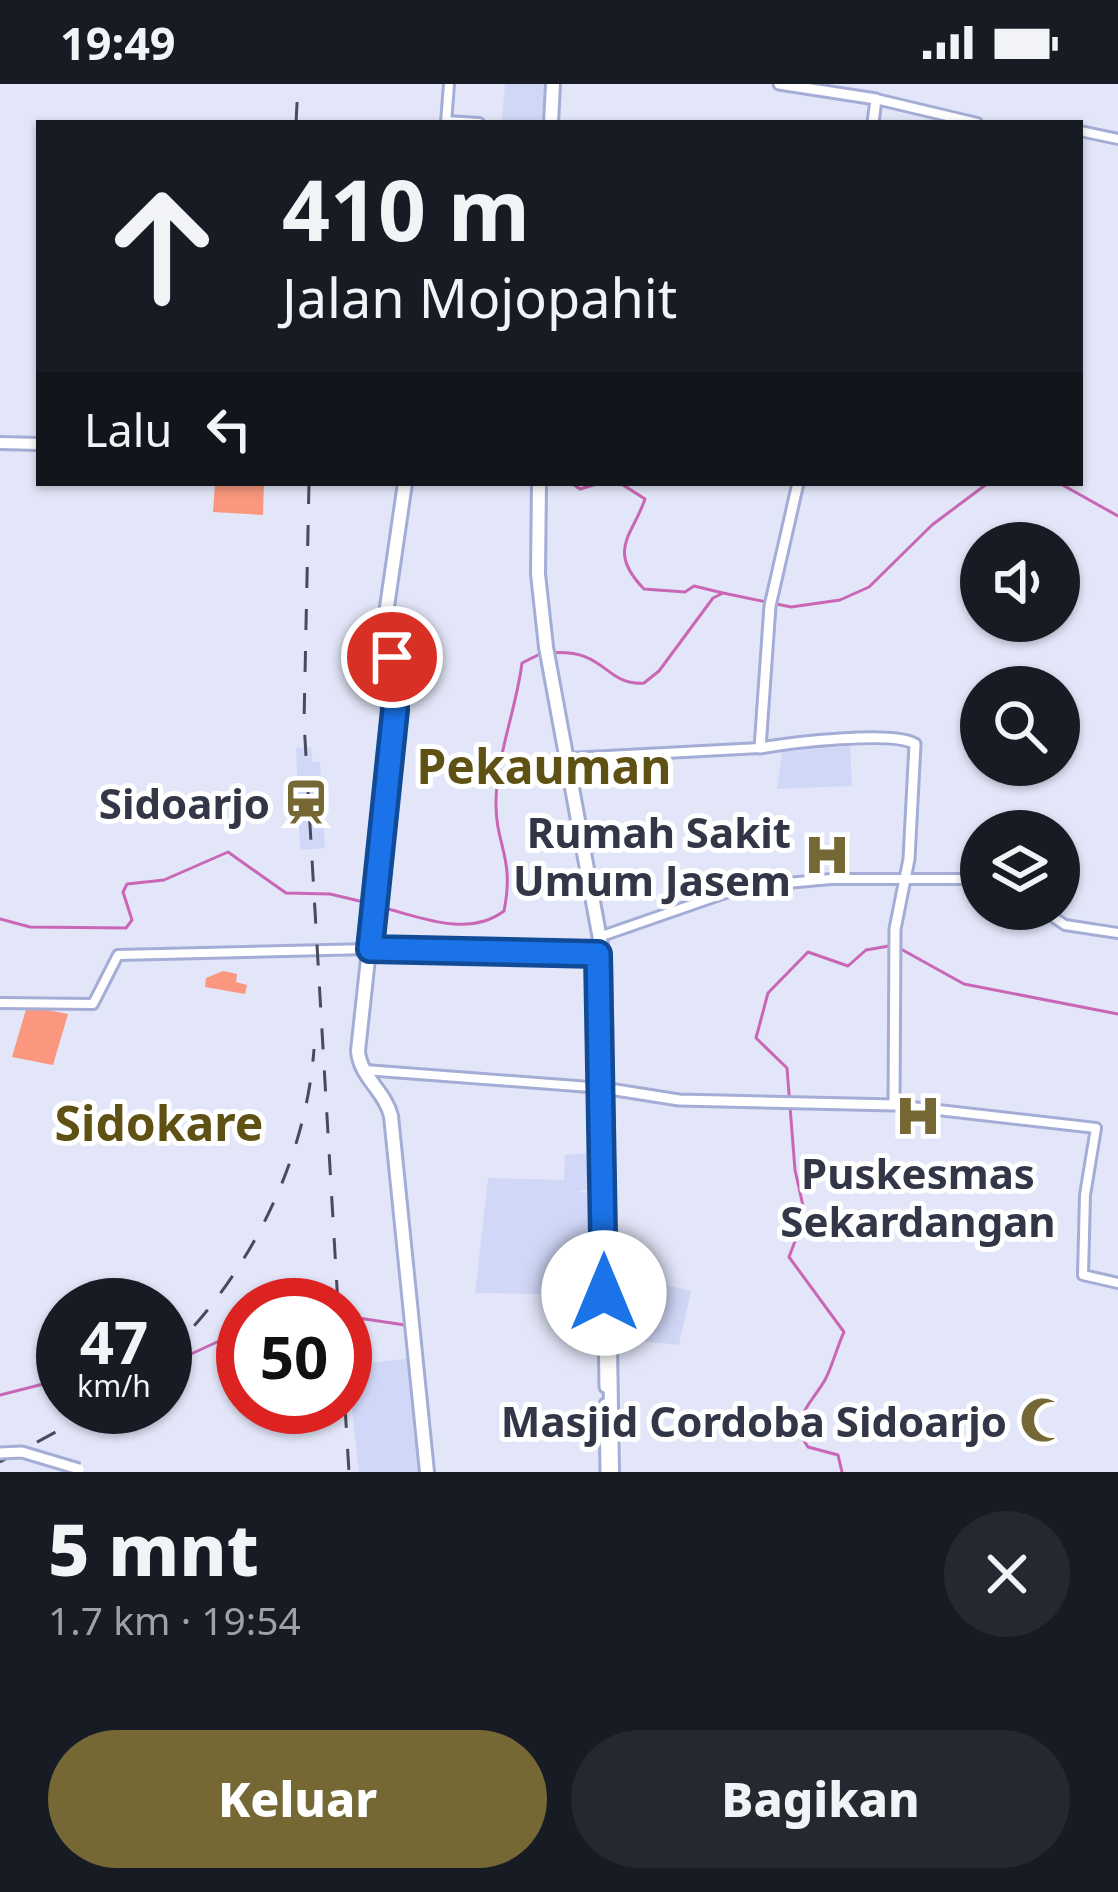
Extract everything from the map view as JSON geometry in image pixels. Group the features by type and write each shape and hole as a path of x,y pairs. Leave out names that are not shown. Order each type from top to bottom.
{"highway":[{"path":"554,120 556,84"},
{"path":"405,486 387,607 395,710 358,1051 363,1070 389,1108 427,1472"},
{"path":"539,486 538,574 547,653 602,936 609,1472"}],"main road":[{"path":"779,84 876,99 873,120"},
{"path":"0,446 36,447"},
{"path":"594,951 600,961 605,1088 679,1100 894,1105 894,950 916,748 908,739 760,748 771,601 797,486"},
{"path":"594,951 598,945 596,909"},
{"path":"370,949 594,951"},
{"path":"0,1453 22,1452 88,1472"}],"street":[{"path":"446,120 449,84"},
{"path":"876,99 964,120"},
{"path":"1083,132 1118,139"},
{"path":"569,758 760,748"},
{"path":"602,936 742,886 960,879"},
{"path":"1080,927 1118,933"},
{"path":"0,1004 94,1003 118,956 370,949"},
{"path":"363,1070 605,1088"},
{"path":"894,1105 1096,1128 1084,1198 1083,1275 1118,1283"}],"shaded area":[{"path":"505,84 548,84 546,120 502,120"},
{"path":"215,486 264,486 263,515 213,512"},
{"path":"850,746 852,786 777,789 782,752"},
{"path":"311,747 313,762 320,762 325,848 300,850 296,748"},
{"path":"223,971 237,974 236,982 247,985 245,994 205,987 206,978"},
{"path":"27,1006 68,1014 53,1065 12,1057"},
{"path":"599,1152 599,1190 576,1191 598,1194 600,1295 475,1293 488,1178 564,1180 565,1155"},
{"path":"613,1273 691,1291 679,1345 614,1338"},
{"path":"410,1358 422,1472 359,1472 355,1434 372,1434 372,1363"}],"waterway":[{"path":"576,486 590,486"},
{"path":"625,486 645,499 624,553 644,589 685,592 694,586 723,593"},
{"path":"550,653 583,656 620,679 644,683 659,671 713,598 723,593 791,607 840,600 869,587 932,525 984,486"},
{"path":"1064,486 1118,516"},
{"path":"381,907 460,924 490,919 504,911 507,877 497,784 522,663 540,654"},
{"path":"0,919 30,927 126,928 132,920 123,892 127,884 164,880 228,852 286,893 330,894 372,904"},
{"path":"842,1472 838,1455 808,1447 800,1428 844,1332 789,1257 805,1215 795,1170 787,1068 756,1038 768,993 808,952 848,966 866,950 889,946"},
{"path":"899,948 964,984 1118,1014"},
{"path":"372,1320 405,1325"},
{"path":"192,1354 216,1342"},
{"path":"0,1395 36,1386"}],"railway":[{"path":"296,120 298,84"},
{"path":"309,486 304,722 336,1278"},
{"path":"192,1328 246,1255 285,1175 309,1091 314,1049"},
{"path":"0,1462 52,1434"},
{"path":"347,1434 349,1472"}],"place":[{"name":"Sidoarjo","path":"306,802"},
{"name":"Rumah Sakit Umum Jasem","path":"827,855"},
{"name":"Puskesmas Sekardangan","path":"918,1116"},
{"name":"Masjid Cordoba Sidoarjo","path":"1043,1420"}],"district":[{"name":"Pekauman","path":"544,765"},
{"name":"Sidokare","path":"159,1122"}],"route":[{"path":"392,657 395,710 370,949 598,954 604,1293"}]}
